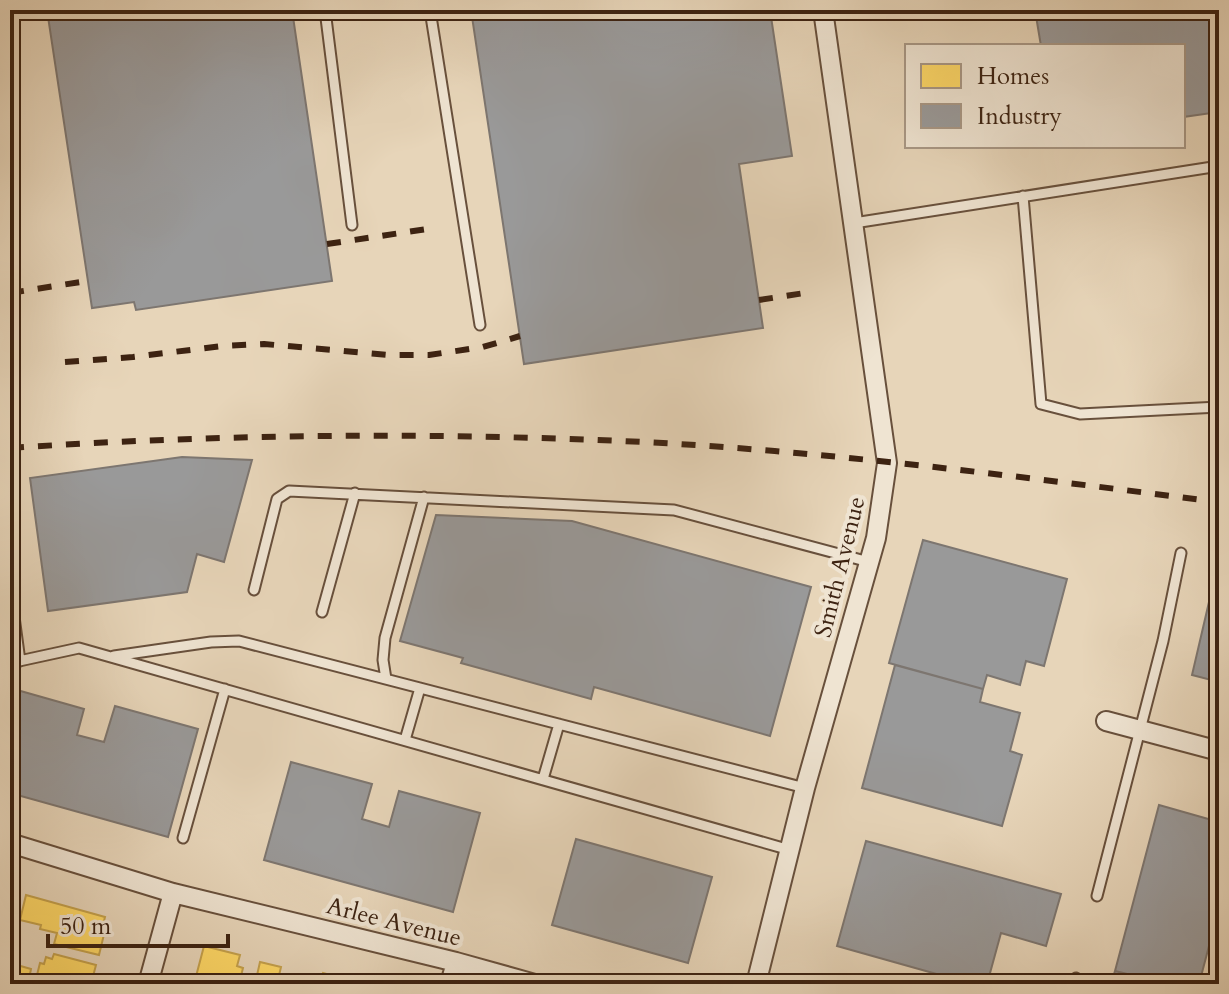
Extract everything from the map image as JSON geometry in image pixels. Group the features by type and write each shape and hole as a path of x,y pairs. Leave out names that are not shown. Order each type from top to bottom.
{"street":[{"name":"Smith Avenue","path":"756,984 805,788 876,538 887,463 823,10"},
{"path":"1106,721 1219,751"},
{"name":"Arlee Avenue","path":"10,843 173,893 535,984"},
{"path":"148,984 173,893"},
{"path":"450,984 456,962"}],"lane":[{"path":"325,10 352,225"},
{"path":"430,10 480,325"},
{"path":"854,223 1219,166"},
{"path":"1023,196 1041,404 1080,414 1219,407"},
{"path":"254,590 277,499 289,491 305,490 674,510 869,562"},
{"path":"322,612 355,493"},
{"path":"386,679 383,660 385,638 424,497"},
{"path":"1097,896 1163,641 1181,553"},
{"path":"10,587 15,662 79,648 790,850"},
{"path":"110,656 239,641 805,788"},
{"path":"405,740 420,688"},
{"path":"183,838 225,689"},
{"path":"543,779 559,724"}],"building: Homes":[{"path":"26,895 105,917 99,955 54,944 57,933 20,920"},
{"path":"204,946 240,955 237,966 243,968 239,984 194,984"},
{"path":"54,954 96,965 91,984 35,983 40,963 44,964 46,957 52,959"},
{"path":"260,962 281,967 277,984 255,984"},
{"path":"10,963 31,969 28,984 10,984"},
{"path":"323,973 352,981 351,984 319,984"}],"building: Industry":[{"path":"47,10 292,10 332,281 136,310 134,302 92,308"},
{"path":"471,10 770,10 792,156 739,164 763,328 524,364"},
{"path":"1035,10 1211,10 1219,67 1219,112 1185,117 1185,44 1041,44"},
{"path":"182,457 252,460 224,562 197,554 187,592 48,611 30,478"},
{"path":"436,515 572,521 811,587 770,736 594,687 591,699 461,663 463,658 400,641"},
{"path":"923,540 1067,579 1044,666 1026,661 1020,685 987,675 983,689 889,663"},
{"path":"1219,559 1219,682 1192,675"},
{"path":"895,665 983,689 980,702 1020,713 1010,751 1022,755 1002,826 862,788"},
{"path":"10,688 84,709 77,735 104,742 115,706 198,729 168,837 10,793"},
{"path":"291,762 372,784 362,819 389,827 399,791 480,813 453,912 264,860"},
{"path":"1159,805 1219,822 1219,908 1199,984 1168,984 1115,971"},
{"path":"576,839 712,877 688,963 552,925"},
{"path":"866,841 1061,894 1046,946 1001,933 987,984 972,984 837,946"},
{"path":"1219,908 1219,946 1210,943"},
{"path":"1115,971 1168,984 1111,984"}],"railway":[{"path":"327,244 434,228"},
{"path":"10,293 87,281"},
{"path":"759,300 811,292"},
{"path":"65,362 264,344 389,355 429,355 483,347 520,336"},
{"path":"10,448 326,436 643,442 860,459 1219,502"}]}
